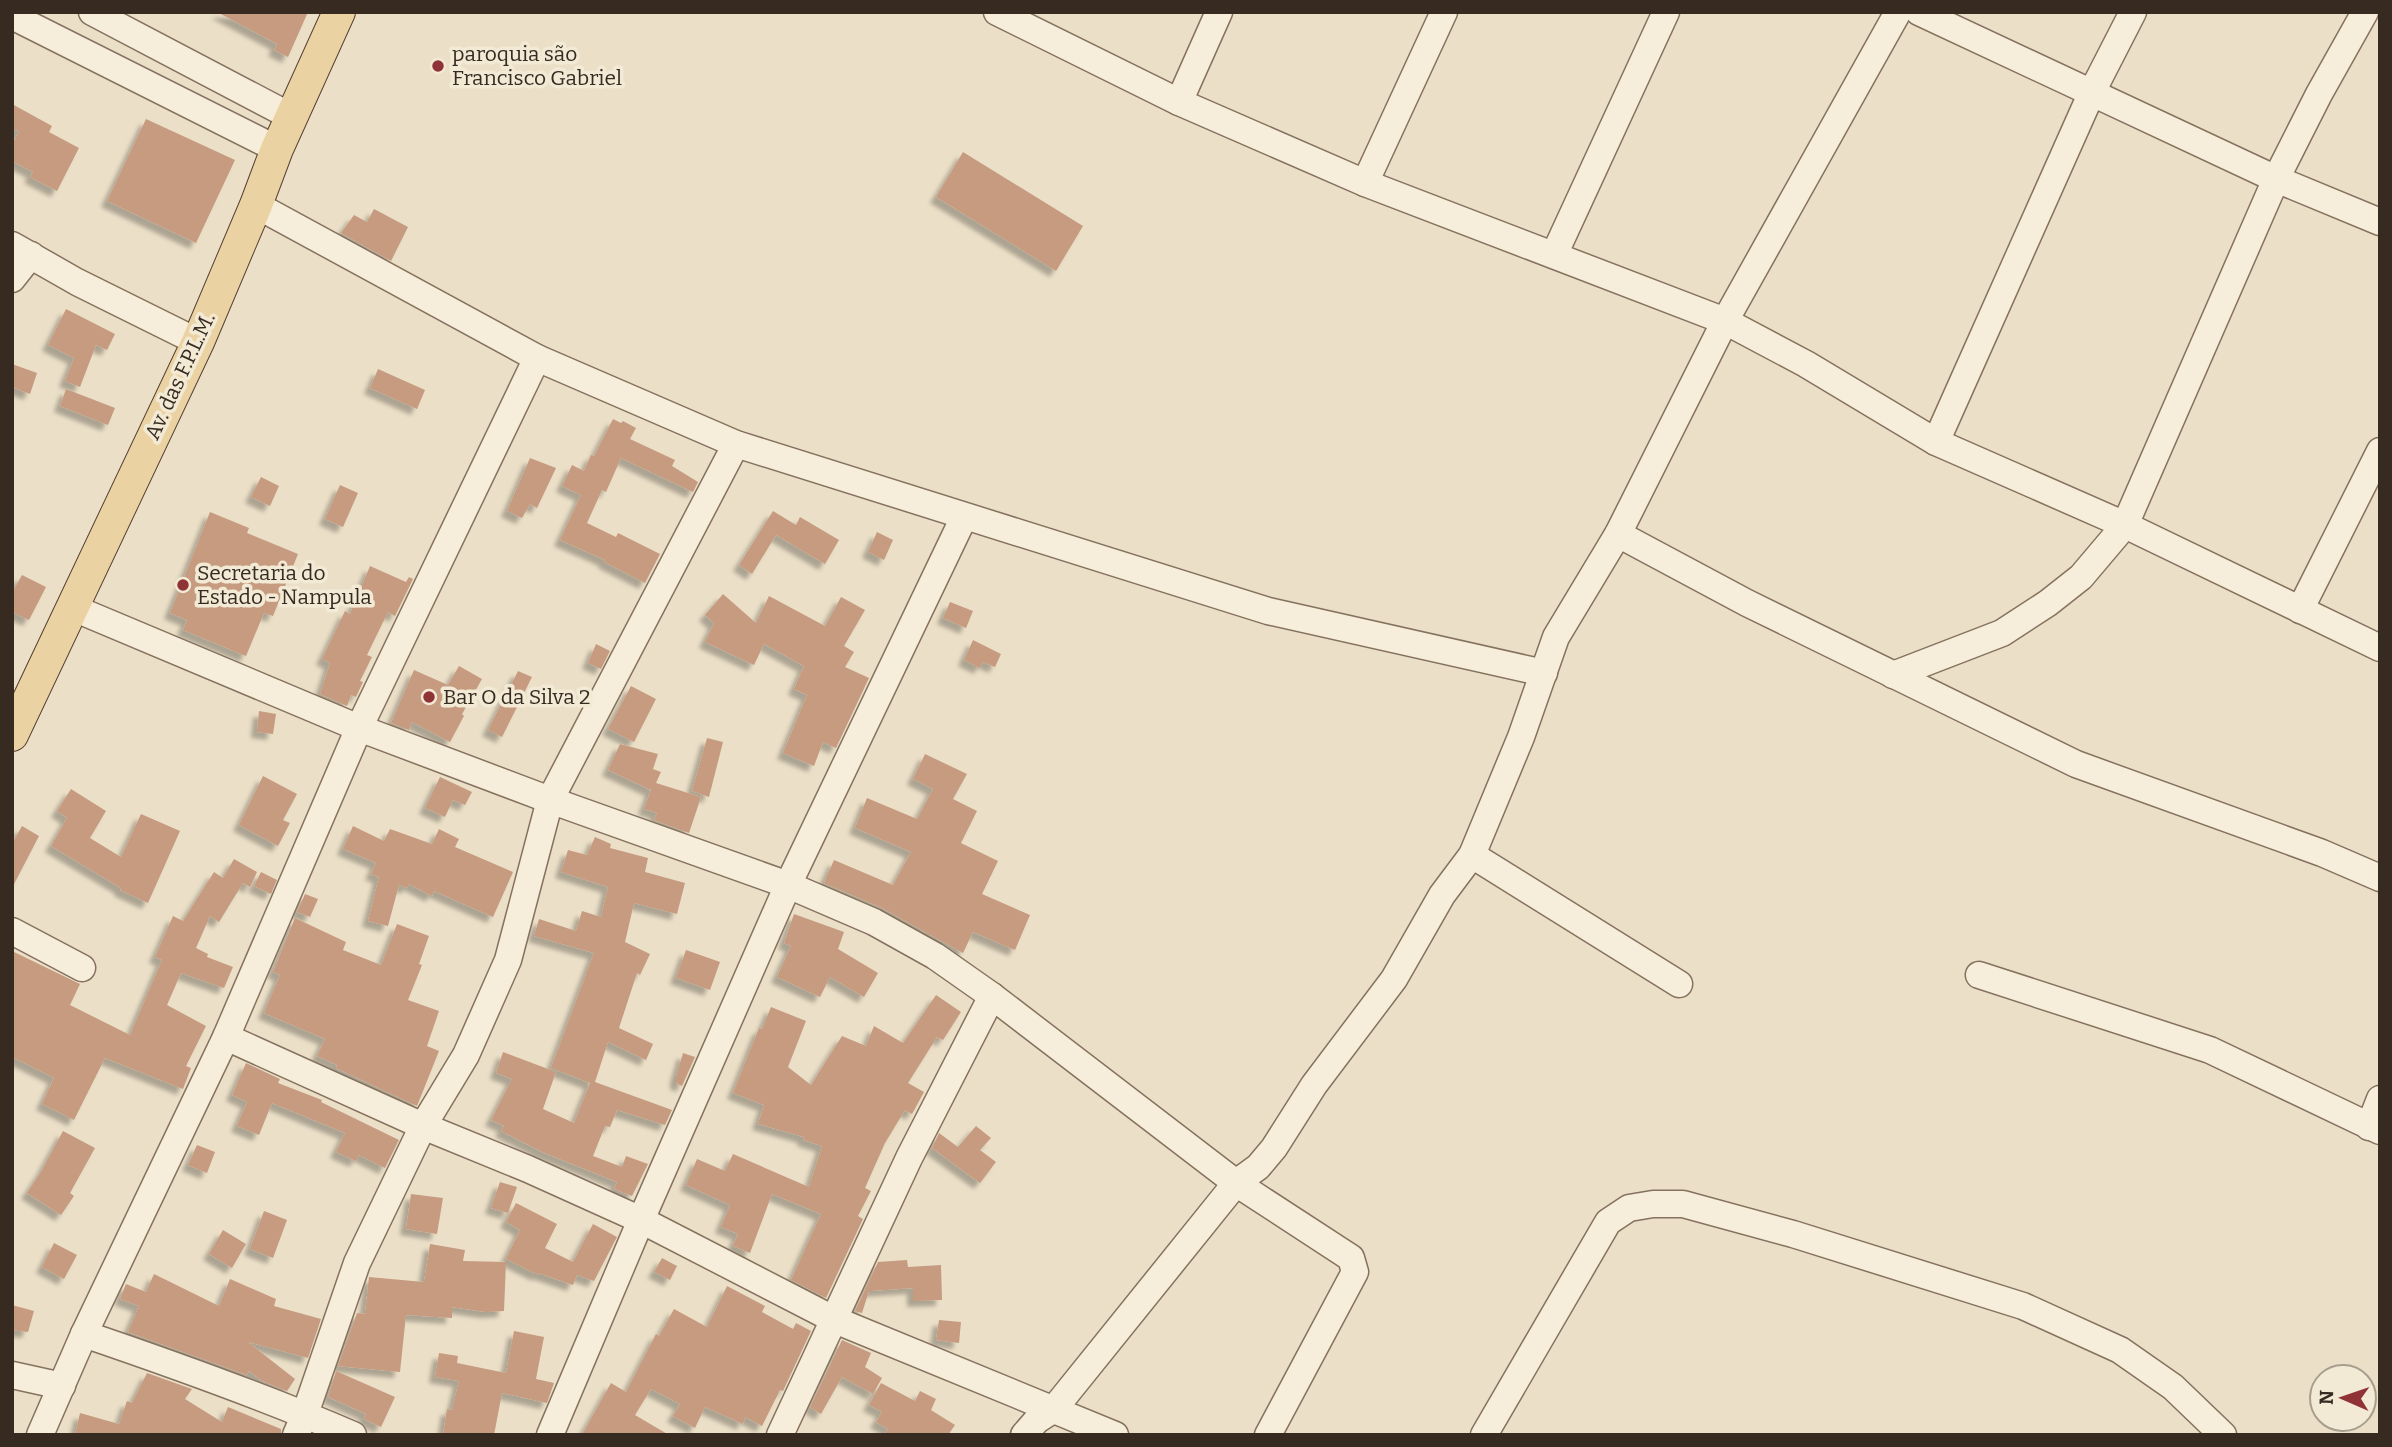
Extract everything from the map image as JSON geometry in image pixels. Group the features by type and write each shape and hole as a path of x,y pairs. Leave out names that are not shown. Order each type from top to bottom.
{"main road":[{"name":"Av. das F.P.L.M.","path":"12,735 198,342 277,149 338,12"}],"street":[{"path":"92,12 292,117"},
{"path":"997,12 1179,102 1365,183 1725,321 1806,364 1936,442 2125,525 2380,648"},
{"path":"1179,102 1219,12"},
{"path":"1365,183 1444,12"},
{"path":"1554,255 1666,12"},
{"path":"1024,1435 1037,1420 1054,1409 1236,1183 1258,1167 1275,1148 1314,1085 1394,979 1442,895 1472,855 1521,737 1556,637 1618,534 1725,321 1898,12"},
{"path":"1919,12 2276,179 2380,222"},
{"path":"1936,442 2092,92 2133,12"},
{"path":"1893,675 2002,633 2049,604 2081,577 2125,525 2276,179 2365,12"},
{"path":"12,16 277,149"},
{"path":"256,205 537,358 736,444 1268,611 1545,673"},
{"path":"12,279 22,250 77,282 198,342"},
{"path":"40,1435 84,1334 226,1037 359,729 537,358"},
{"path":"301,1425 357,1263 423,1126 466,1055 508,960 550,800 736,444"},
{"path":"2300,610 2380,452"},
{"path":"550,1435 788,885 964,517"},
{"path":"1618,534 1747,603 2076,764 2322,853 2380,878"},
{"path":"71,607 359,729 788,885 886,929 935,956 992,996 1236,1183 1351,1258 1355,1272 1268,1435"},
{"path":"1472,855 1679,984"},
{"path":"12,930 82,968"},
{"path":"1979,975 2210,1050 2374,1129 2380,1099"},
{"path":"780,1435 909,1158 992,996"},
{"path":"226,1037 641,1220 835,1320 1115,1435"},
{"path":"1484,1435 1608,1223 1629,1208 1653,1204 1683,1204 1718,1213 2023,1306 2120,1350 2173,1387 2223,1435"},
{"path":"84,1334 169,1363 301,1425 353,1435"},
{"path":"12,1375 62,1386"}],"building":[{"path":"217,12 308,12 288,57 274,50 277,44"},
{"path":"12,104 52,126 49,132 79,148 57,191 30,177 33,172 12,161 12,145 19,131 12,129"},
{"path":"146,119 235,160 196,243 107,201"},
{"path":"963,152 1083,226 1056,271 936,197"},
{"path":"374,209 408,227 391,261 341,233 354,215 367,222"},
{"path":"66,309 115,334 107,350 96,345 80,387 65,381 74,358 48,345"},
{"path":"12,364 37,373 30,394 12,387"},
{"path":"378,369 425,390 417,409 370,388"},
{"path":"66,389 115,408 108,425 60,406"},
{"path":"613,419 636,428 630,439 675,460 672,466 698,482 693,492 621,458 606,492 602,490 587,523 616,537 618,533 660,554 645,583 604,562 605,560 560,540 581,495 562,486 572,465 584,471"},
{"path":"530,458 556,468 537,508 530,504 522,518 507,511"},
{"path":"261,477 279,486 270,506 251,497"},
{"path":"340,485 358,493 343,527 325,519"},
{"path":"773,511 796,525 800,517 839,540 825,564 776,535 752,574 739,565"},
{"path":"210,512 249,528 247,533 298,554 273,616 264,613 246,656 183,630 187,620 170,613"},
{"path":"877,532 893,540 884,560 868,552"},
{"path":"370,566 406,582 409,577 413,579 395,616 388,612 367,655 372,657 360,681 363,682 356,697 351,695 347,706 320,694 330,663 322,659 345,611 350,614"},
{"path":"22,575 46,587 29,620 12,612 12,593"},
{"path":"723,594 756,623 769,596 825,626 841,597 865,610 844,646 854,652 845,667 869,678 836,748 823,742 814,766 783,753 807,695 794,689 804,666 764,644 754,665 705,642 714,623 705,615"},
{"path":"950,602 973,611 966,628 943,618"},
{"path":"973,640 1001,654 995,667 983,662 980,668 964,660"},
{"path":"596,644 610,651 601,669 588,663"},
{"path":"459,666 482,679 450,742 412,722 409,730 391,723 414,670 448,685"},
{"path":"518,671 532,677 502,737 488,730"},
{"path":"631,686 656,699 634,742 608,729"},
{"path":"259,711 276,714 273,734 257,732"},
{"path":"707,738 723,742 709,797 692,791"},
{"path":"620,744 658,754 653,769 661,772 656,783 701,797 689,833 654,820 657,813 644,809 651,790 608,770"},
{"path":"925,754 967,774 953,799 977,811 961,843 998,861 982,894 1030,915 1015,950 973,932 963,953 882,908 824,883 834,860 893,885 911,852 855,828 867,798 917,819 933,789 913,779"},
{"path":"263,776 297,794 283,820 290,823 278,846 239,825"},
{"path":"440,777 472,792 465,805 453,800 445,817 425,808"},
{"path":"71,789 106,811 90,838 121,857 141,814 180,831 148,903 120,890 121,888 51,846 67,818 57,811"},
{"path":"22,826 39,836 12,888 12,844"},
{"path":"353,826 384,841 390,829 432,844 439,829 459,839 455,847 513,872 493,917 434,891 432,896 409,884 407,888 399,885 388,926 368,921 379,877 371,874 376,863 343,849"},
{"path":"595,837 611,844 610,848 648,858 645,872 685,883 677,914 634,903 625,942 650,954 640,975 637,973 619,1028 653,1044 646,1060 608,1042 595,1082 672,1110 665,1125 617,1110 610,1127 605,1126 593,1156 622,1167 626,1156 648,1164 632,1196 614,1189 617,1182 542,1152 501,1131 504,1126 491,1120 512,1079 496,1073 503,1052 556,1072 543,1109 574,1123 590,1083 551,1068 594,953 534,936 539,919 576,931 582,911 601,917 608,887 561,872 568,850 587,855"},
{"path":"234,859 257,872 250,887 243,883 219,922 210,916 196,948 208,954 207,957 233,967 224,988 181,973 167,1005 206,1026 186,1066 191,1068 183,1089 105,1058 74,1120 42,1104 54,1078 12,1057 12,951 80,984 70,1005 130,1035 162,960 155,957 173,916 183,921 214,872 223,878"},
{"path":"261,872 277,880 271,894 254,886"},
{"path":"305,894 318,899 310,917 297,912"},
{"path":"794,914 844,932 838,949 878,973 864,997 830,977 820,997 777,977 791,946 784,943"},
{"path":"295,918 346,942 343,950 381,965 397,924 429,936 419,964 422,965 408,1000 439,1011 427,1046 439,1051 417,1106 336,1068 337,1065 317,1056 325,1039 264,1013 280,975 273,972"},
{"path":"686,950 720,962 710,990 676,978"},
{"path":"936,995 961,1012 943,1040 937,1037 908,1083 924,1092 912,1114 905,1110 885,1143 865,1188 871,1191 858,1216 863,1219 826,1298 791,1280 821,1214 772,1194 750,1253 733,1246 738,1234 721,1227 730,1205 686,1185 697,1159 725,1171 733,1154 809,1187 822,1146 803,1140 804,1137 758,1124 764,1105 733,1093 759,1028 762,1029 771,1007 806,1021 788,1067 811,1085 842,1036 866,1046 874,1026 903,1043"},
{"path":"683,1053 695,1057 682,1086 676,1083 676,1077"},
{"path":"246,1063 280,1079 278,1083 322,1100 321,1102 399,1140 385,1168 359,1155 356,1161 336,1152 345,1133 272,1103 259,1135 237,1126 247,1102 232,1095"},
{"path":"976,1126 991,1138 980,1150 996,1162 980,1183 932,1148 939,1133 958,1147"},
{"path":"63,1131 95,1148 70,1193 74,1196 61,1215 27,1193"},
{"path":"197,1145 215,1152 207,1173 188,1165"},
{"path":"500,1182 517,1187 508,1213 491,1208"},
{"path":"411,1194 443,1198 437,1234 406,1229"},
{"path":"516,1203 557,1224 545,1248 573,1262 593,1224 617,1237 594,1281 577,1275 573,1285 538,1275 506,1259 520,1230 506,1222"},
{"path":"264,1211 287,1220 273,1258 250,1249"},
{"path":"223,1230 246,1244 232,1268 209,1254"},
{"path":"54,1243 77,1255 64,1279 42,1267"},
{"path":"430,1244 465,1250 463,1261 506,1262 504,1311 486,1312 452,1307 452,1318 406,1315 400,1372 338,1366 357,1313 365,1314 369,1277 424,1282"},
{"path":"662,1258 677,1266 670,1280 654,1272"},
{"path":"907,1260 908,1267 941,1265 942,1300 913,1301 913,1288 869,1291 862,1313 855,1311 878,1262"},
{"path":"154,1274 219,1306 230,1279 276,1299 274,1306 321,1319 308,1358 248,1342 295,1379 287,1391 262,1381 249,1371 247,1375 128,1332 139,1306 120,1299 126,1284 146,1292"},
{"path":"727,1286 765,1306 762,1312 793,1329 796,1323 811,1331 783,1391 780,1390 762,1426 745,1417 743,1424 705,1407 695,1428 673,1416 680,1404 651,1389 635,1415 669,1435 582,1435 611,1383 626,1392 656,1334 659,1336 674,1309 707,1327"},
{"path":"12,1305 34,1311 28,1332 12,1330"},
{"path":"939,1320 961,1322 959,1343 936,1340"},
{"path":"514,1331 544,1337 536,1379 554,1383 547,1403 502,1393 494,1435 443,1435 447,1409 452,1410 459,1381 435,1377 439,1353 458,1356 457,1363 506,1373"},
{"path":"842,1340 871,1353 865,1367 882,1378 873,1394 842,1377 821,1414 810,1407"},
{"path":"336,1371 395,1397 381,1427 364,1419 366,1414 328,1397"},
{"path":"147,1373 192,1389 185,1399 222,1422 228,1407 281,1429 281,1435 75,1435 80,1413 119,1424 127,1401 132,1403"},
{"path":"881,1383 915,1401 920,1391 936,1399 931,1410 955,1425 948,1435 884,1435 888,1429 876,1422 882,1412 869,1405"}],"place":[{"name":"paroquia são Francisco Gabriel","path":"438,66"},
{"name":"Secretaria do Estado - Nampula","path":"183,585"},
{"name":"Bar O da Silva 2","path":"429,697"}]}
